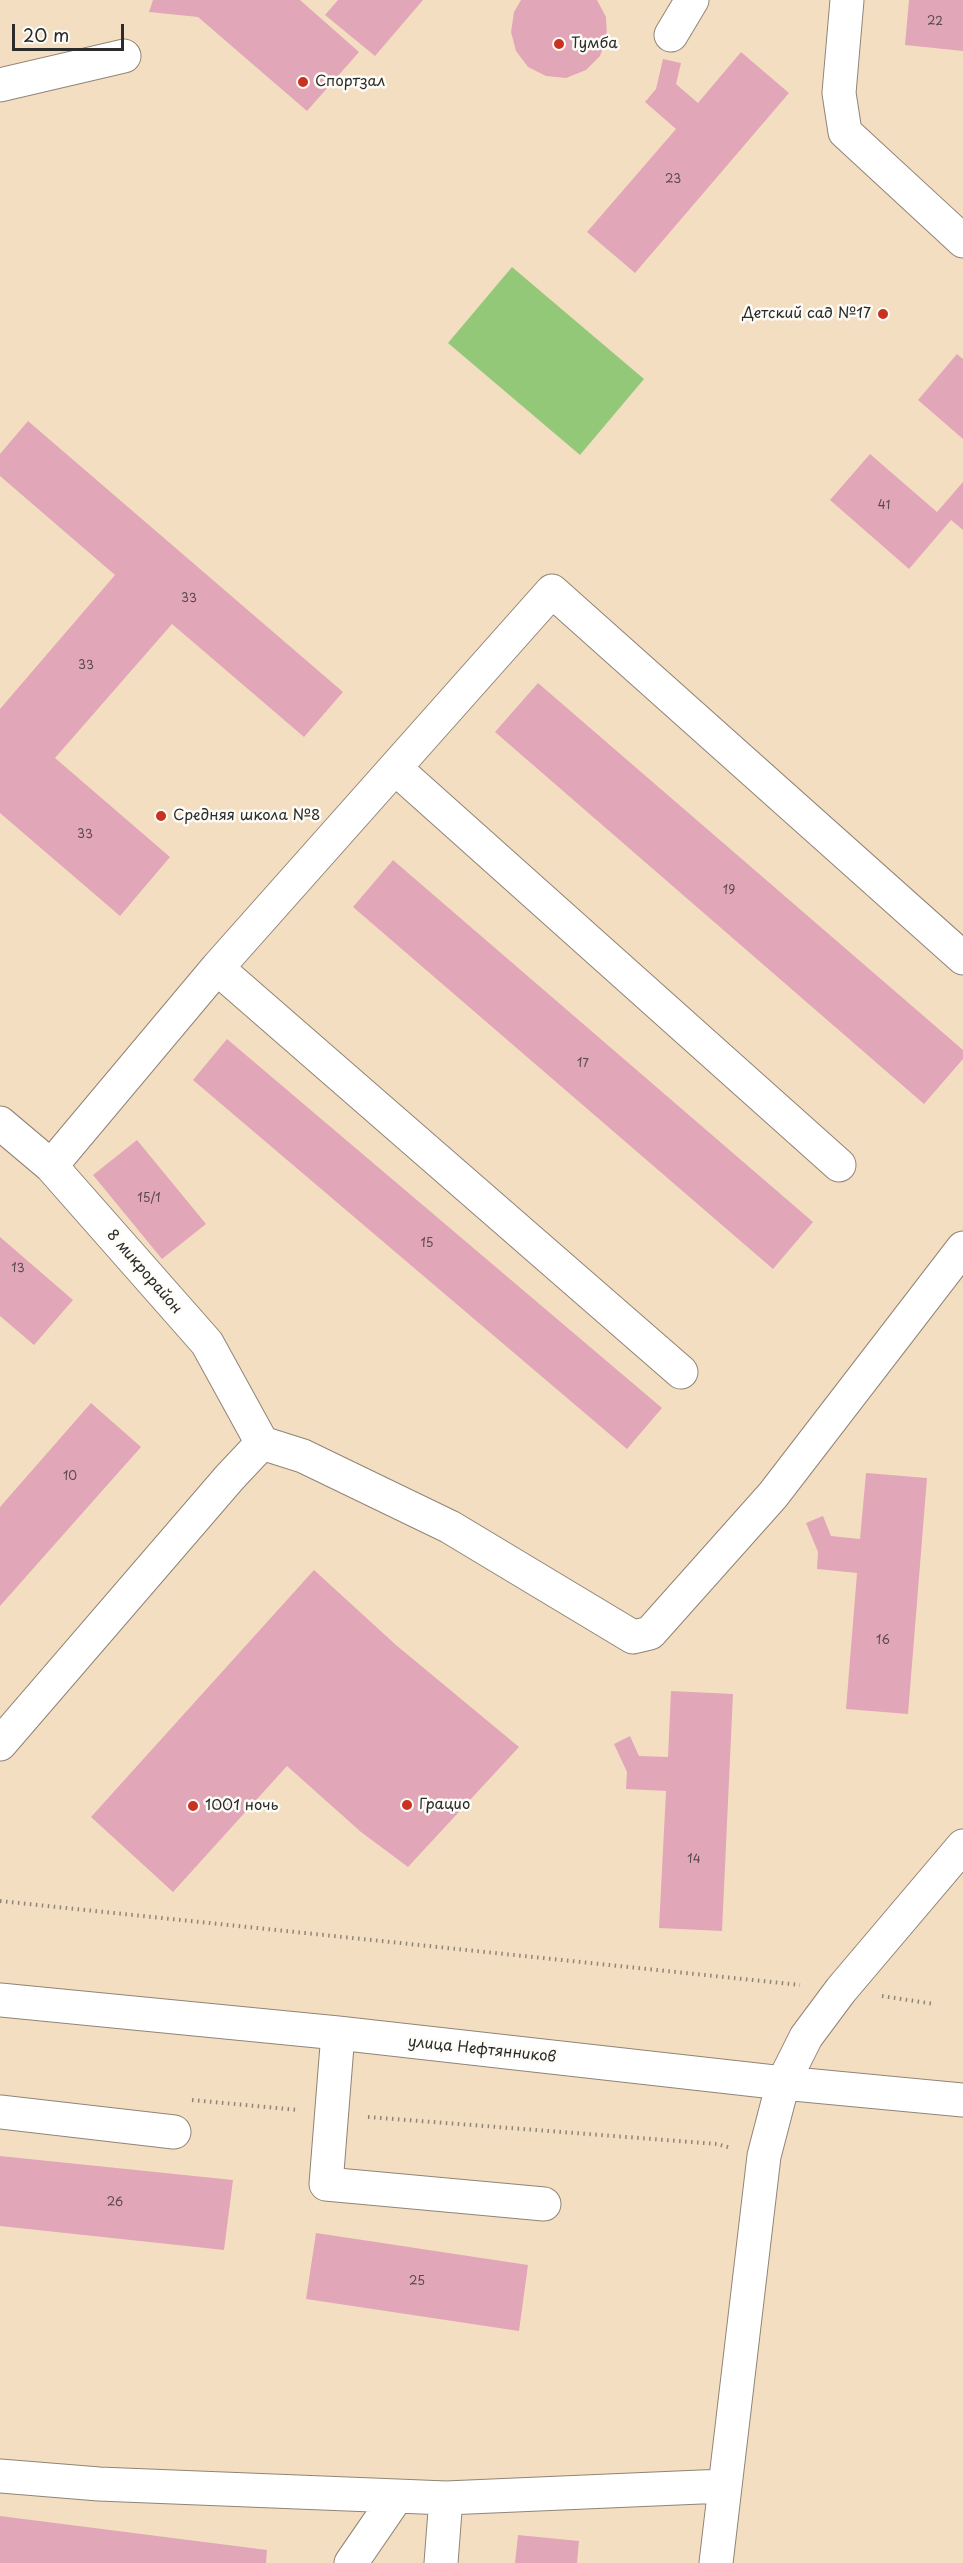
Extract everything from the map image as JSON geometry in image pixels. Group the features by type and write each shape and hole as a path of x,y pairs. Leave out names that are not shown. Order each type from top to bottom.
{"street":[{"path":"671,34 692,0"},
{"path":"847,0 839,93 844,132 963,240"},
{"path":"0,85 124,56"},
{"path":"51,1166 217,968 552,591 963,958"},
{"path":"395,768 839,1165"},
{"path":"217,968 681,1372"},
{"name":"8 микрорайон","path":"0,1123 51,1166 207,1343 262,1443"},
{"path":"0,1744 230,1477 262,1443 303,1456 450,1527 633,1637 651,1634 772,1495 963,1248"},
{"path":"716,2563 764,2156 783,2083 806,2037 841,1990 963,1846"},
{"name":"улица Нефтянников","path":"0,2000 338,2033 783,2083 963,2100"},
{"path":"338,2033 326,2184 544,2204"},
{"path":"0,2112 174,2132"},
{"path":"0,2476 99,2484 446,2498 724,2486"},
{"path":"351,2563 397,2496"},
{"path":"441,2563 446,2498"}],"path":[{"path":"0,1901 841,1990 934,2004"},
{"path":"190,2100 333,2114 717,2144 764,2156"}],"green space":[{"path":"512,267 644,379 580,455 448,343"}],"building":[{"name":"Спортзал","path":"153,0 300,0 359,52 307,111 198,17 149,12"},
{"path":"338,0 423,0 375,56 325,15"},
{"name":"Тумба","path":"521,0 597,0 606,17 607,37 600,56 586,70 566,78 546,76 528,67 516,51 511,32 514,12"},
{"path":"909,0 963,0 963,51 905,45"},
{"path":"741,52 789,93 635,273 587,232 676,129 645,102 656,89 663,59 681,63 676,84 698,103"},
{"path":"957,354 963,359 963,439 918,400"},
{"path":"28,421 343,692 304,737 172,624 55,758 170,857 120,916 0,813 0,709 115,575 0,476 0,454"},
{"path":"870,454 937,512 963,482 963,530 951,520 909,569 830,500"},
{"path":"538,683 963,1050 963,1059 924,1104 495,732"},
{"path":"393,860 813,1222 773,1269 353,907"},
{"path":"227,1039 662,1408 627,1449 193,1080"},
{"path":"137,1140 206,1224 162,1259 93,1175"},
{"path":"0,1237 73,1300 34,1345 0,1316"},
{"path":"91,1403 141,1447 0,1606 0,1507"},
{"path":"866,1473 927,1478 908,1714 846,1709 857,1573 817,1569 818,1552 806,1523 823,1516 831,1536 860,1539"},
{"path":"314,1570 396,1645 519,1747 408,1867 361,1832 287,1766 173,1892 91,1817"},
{"path":"671,1691 733,1694 722,1931 659,1928 666,1791 626,1789 627,1772 614,1744 630,1736 639,1756 668,1757"},
{"path":"0,2156 233,2180 224,2250 0,2226"},
{"path":"316,2233 528,2265 519,2331 306,2299"},
{"path":"0,2516 267,2550 266,2563 0,2563"},
{"path":"518,2535 579,2541 577,2563 515,2563"}],"place":[{"name":"Тумба","path":"559,44"},
{"name":"Спортзал","path":"303,82"},
{"name":"Детский сад №17","path":"883,314"},
{"name":"Средняя школа №8","path":"161,816"},
{"name":"Грацио","path":"407,1805"},
{"name":"1001 ночь","path":"193,1806"}]}
